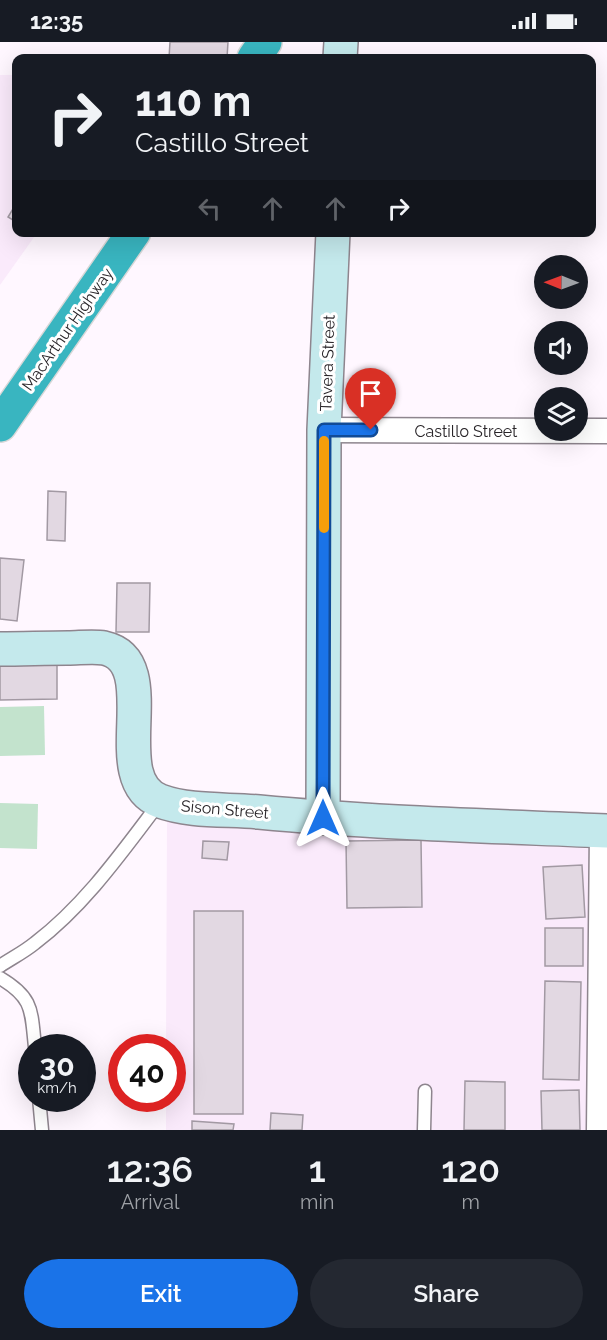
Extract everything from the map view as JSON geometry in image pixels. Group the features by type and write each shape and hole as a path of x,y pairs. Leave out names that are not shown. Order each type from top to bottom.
{"highway":[{"name":"MacArthur Highway","path":"0,425 131,237"}],"street":[{"name":"Tavera Street","path":"323,818 324,430 333,237"},
{"name":"Castillo Street","path":"324,430 607,431"},
{"name":"Sison Street","path":"0,649 105,648 121,657 130,668 133,684 135,767 145,792 160,801 189,806 323,818 605,831"},
{"path":"599,1130 605,831"}],"lane":[{"path":"0,966 35,943 82,900 113,864 160,801"},
{"path":"0,978 18,988 31,1009 33,1034"},
{"path":"424,1130 425,1091"},
{"path":"40,1112 42,1130"}],"shaded area":[{"path":"0,75 12,75 12,237 34,237 0,285"},
{"path":"167,819 594,849 590,1130 166,1130 166,1112 186,1112 186,1034 166,1034"}],"green space":[{"path":"44,706 45,755 0,756 0,707"},
{"path":"0,803 38,804 37,849 0,848"}],"building":[{"path":"170,42 228,42 227,54 169,54"},
{"path":"48,491 66,492 65,541 47,540"},
{"path":"0,558 24,560 17,621 0,619"},
{"path":"117,583 150,583 149,632 116,632"},
{"path":"57,657 57,699 0,700 0,658"},
{"path":"421,840 422,907 347,908 346,841"},
{"path":"203,841 229,842 227,860 202,858"},
{"path":"582,865 585,917 546,919 543,867"},
{"path":"194,911 243,911 243,1114 194,1114"},
{"path":"545,928 583,928 583,966 545,966"},
{"path":"545,981 581,982 579,1080 543,1079"},
{"path":"465,1081 505,1082 505,1130 464,1130"},
{"path":"579,1090 580,1130 542,1130 541,1091"},
{"path":"271,1113 303,1115 302,1130 270,1130"},
{"path":"192,1121 234,1124 233,1130 192,1130"}],"slow traffic":[{"path":"324,441 324,528"}],"route":[{"path":"323,818 324,430 371,430"}]}
